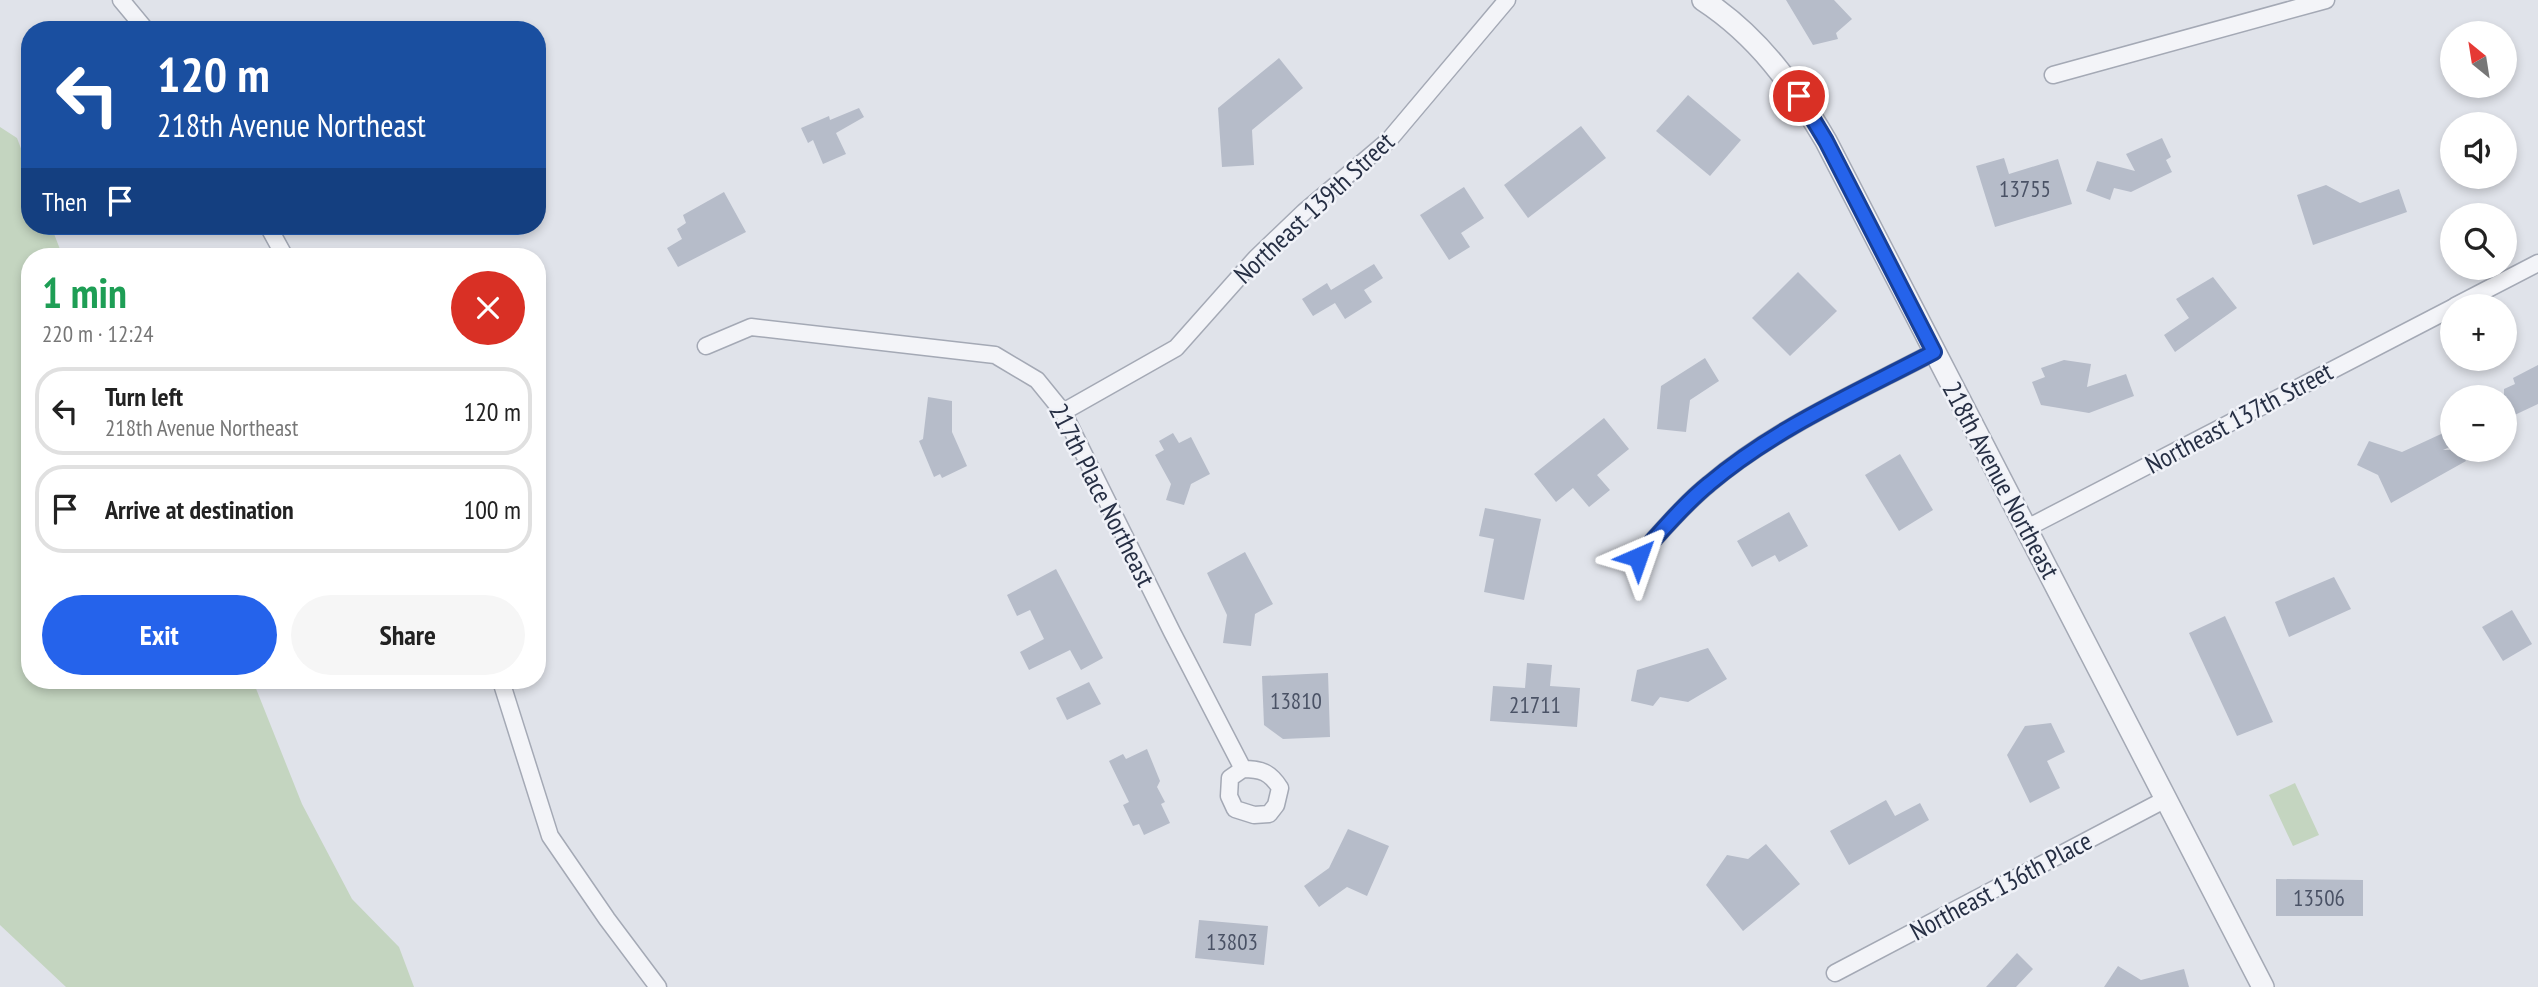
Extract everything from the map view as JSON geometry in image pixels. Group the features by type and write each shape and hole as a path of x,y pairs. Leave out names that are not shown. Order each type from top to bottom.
{"street":[{"path":"121,0 138,21"},
{"name":"Northeast 139th Street","path":"1063,412 1176,348 1256,258 1304,212 1389,140 1507,0"},
{"name":"218th Avenue Northeast","path":"1703,0 1749,36 1773,60 1799,96 1832,151 2263,987"},
{"path":"2053,75 2326,0"},
{"name":"Northeast 137th Street","path":"2478,294 2538,263"},
{"name":"Northeast 137th Street","path":"2027,528 2440,314"},
{"name":"217th Place Northeast","path":"706,346 751,327 995,355 1037,380 1063,412 1243,769"},
{"path":"1638,557 1707,485 1742,457 1934,352"},
{"path":"504,689 550,836 658,987"},
{"name":"Northeast 136th Place","path":"1835,973 2166,799"}],"green space":[{"path":"0,127 17,138 21,148 21,235 54,235 60,248 21,248 21,689 256,689 302,804 352,899 399,947 414,987 66,987 0,925"},
{"path":"2295,783 2319,835 2293,846 2269,795"}],"building":[{"path":"1786,0 1834,0 1852,19 1836,33 1838,39 1813,45"},
{"path":"1279,58 1303,88 1252,130 1254,165 1222,167 1218,108"},
{"path":"1688,95 1741,140 1710,176 1656,131"},
{"path":"859,108 864,117 836,133 846,154 823,164 813,140 808,143 801,128 829,116 830,120"},
{"path":"1581,126 1606,158 1528,218 1504,185"},
{"path":"2162,138 2171,157 2166,160 2172,172 2131,192 2114,188 2110,200 2086,191 2097,161 2135,171 2126,154"},
{"path":"2004,158 2009,174 2058,159 2072,204 1995,227 1976,166"},
{"path":"2326,185 2360,203 2399,189 2407,212 2313,245 2297,195"},
{"path":"1464,187 1484,218 1461,233 1470,247 1449,260 1420,215"},
{"path":"724,192 746,232 678,267 667,248 682,239 677,229 686,223 683,215"},
{"path":"1374,264 1383,278 1364,290 1372,302 1345,319 1335,303 1313,316 1302,299 1327,283 1331,290"},
{"path":"1798,272 1837,311 1790,356 1752,318"},
{"path":"2213,277 2237,308 2175,352 2164,335 2189,318 2176,299"},
{"path":"1705,358 1719,381 1690,400 1686,432 1657,429 1661,386"},
{"path":"2064,360 2091,364 2087,387 2126,374 2134,396 2089,413 2041,405 2032,382 2045,377 2041,368"},
{"path":"2538,365 2538,404 2517,414 2517,385 2513,385 2515,384 2513,378"},
{"path":"928,397 952,401 952,432 967,466 942,478 940,474 934,477 919,441 923,439"},
{"path":"1604,418 1629,449 1597,475 1610,490 1589,507 1573,488 1556,502 1534,474"},
{"path":"1173,433 1179,443 1191,437 1210,474 1191,484 1184,505 1166,500 1171,484 1155,455 1164,450 1159,441"},
{"path":"2440,435 2440,462 2464,462 2391,503 2378,475 2357,465 2369,441 2402,452"},
{"path":"1900,454 1933,510 1899,531 1865,475"},
{"path":"1485,508 1541,519 1524,600 1484,592 1494,539 1479,536"},
{"path":"1789,512 1808,546 1779,562 1775,555 1752,567 1737,541"},
{"path":"1245,552 1273,604 1255,614 1251,646 1223,643 1227,615 1207,573"},
{"path":"1056,569 1103,658 1081,670 1070,650 1029,670 1020,652 1044,639 1030,610 1017,616 1007,595"},
{"path":"2334,577 2351,609 2289,637 2275,602"},
{"path":"2512,610 2532,644 2503,661 2482,627"},
{"path":"2225,616 2273,722 2237,736 2189,633"},
{"path":"1708,648 1727,679 1688,702 1660,697 1653,706 1631,701 1637,670"},
{"path":"1527,663 1552,665 1550,686 1580,688 1577,727 1490,721 1493,686 1525,688"},
{"path":"1328,673 1330,737 1283,739 1264,725 1262,676"},
{"path":"1089,682 1101,704 1067,720 1056,698"},
{"path":"2051,723 2065,752 2047,761 2060,788 2030,803 2007,755 2025,726"},
{"path":"1147,749 1160,781 1157,787 1165,802 1161,804 1170,823 1144,835 1139,824 1133,826 1123,805 1129,802 1109,761 1123,754 1126,759"},
{"path":"1886,800 1895,816 1920,803 1929,820 1849,865 1830,831"},
{"path":"1348,829 1389,846 1367,896 1347,887 1319,907 1304,886 1329,868"},
{"path":"1766,844 1800,884 1743,931 1706,885 1727,855 1748,859"},
{"path":"2276,879 2363,880 2363,916 2276,916"},
{"path":"1199,920 1268,926 1264,965 1195,958"},
{"path":"2017,953 2033,969 2016,987 1986,987"},
{"path":"2118,966 2141,980 2184,969 2189,987 2104,987"}],"route":[{"path":"1638,557 1707,485 1742,457 1934,352 1826,141 1799,96"}]}
